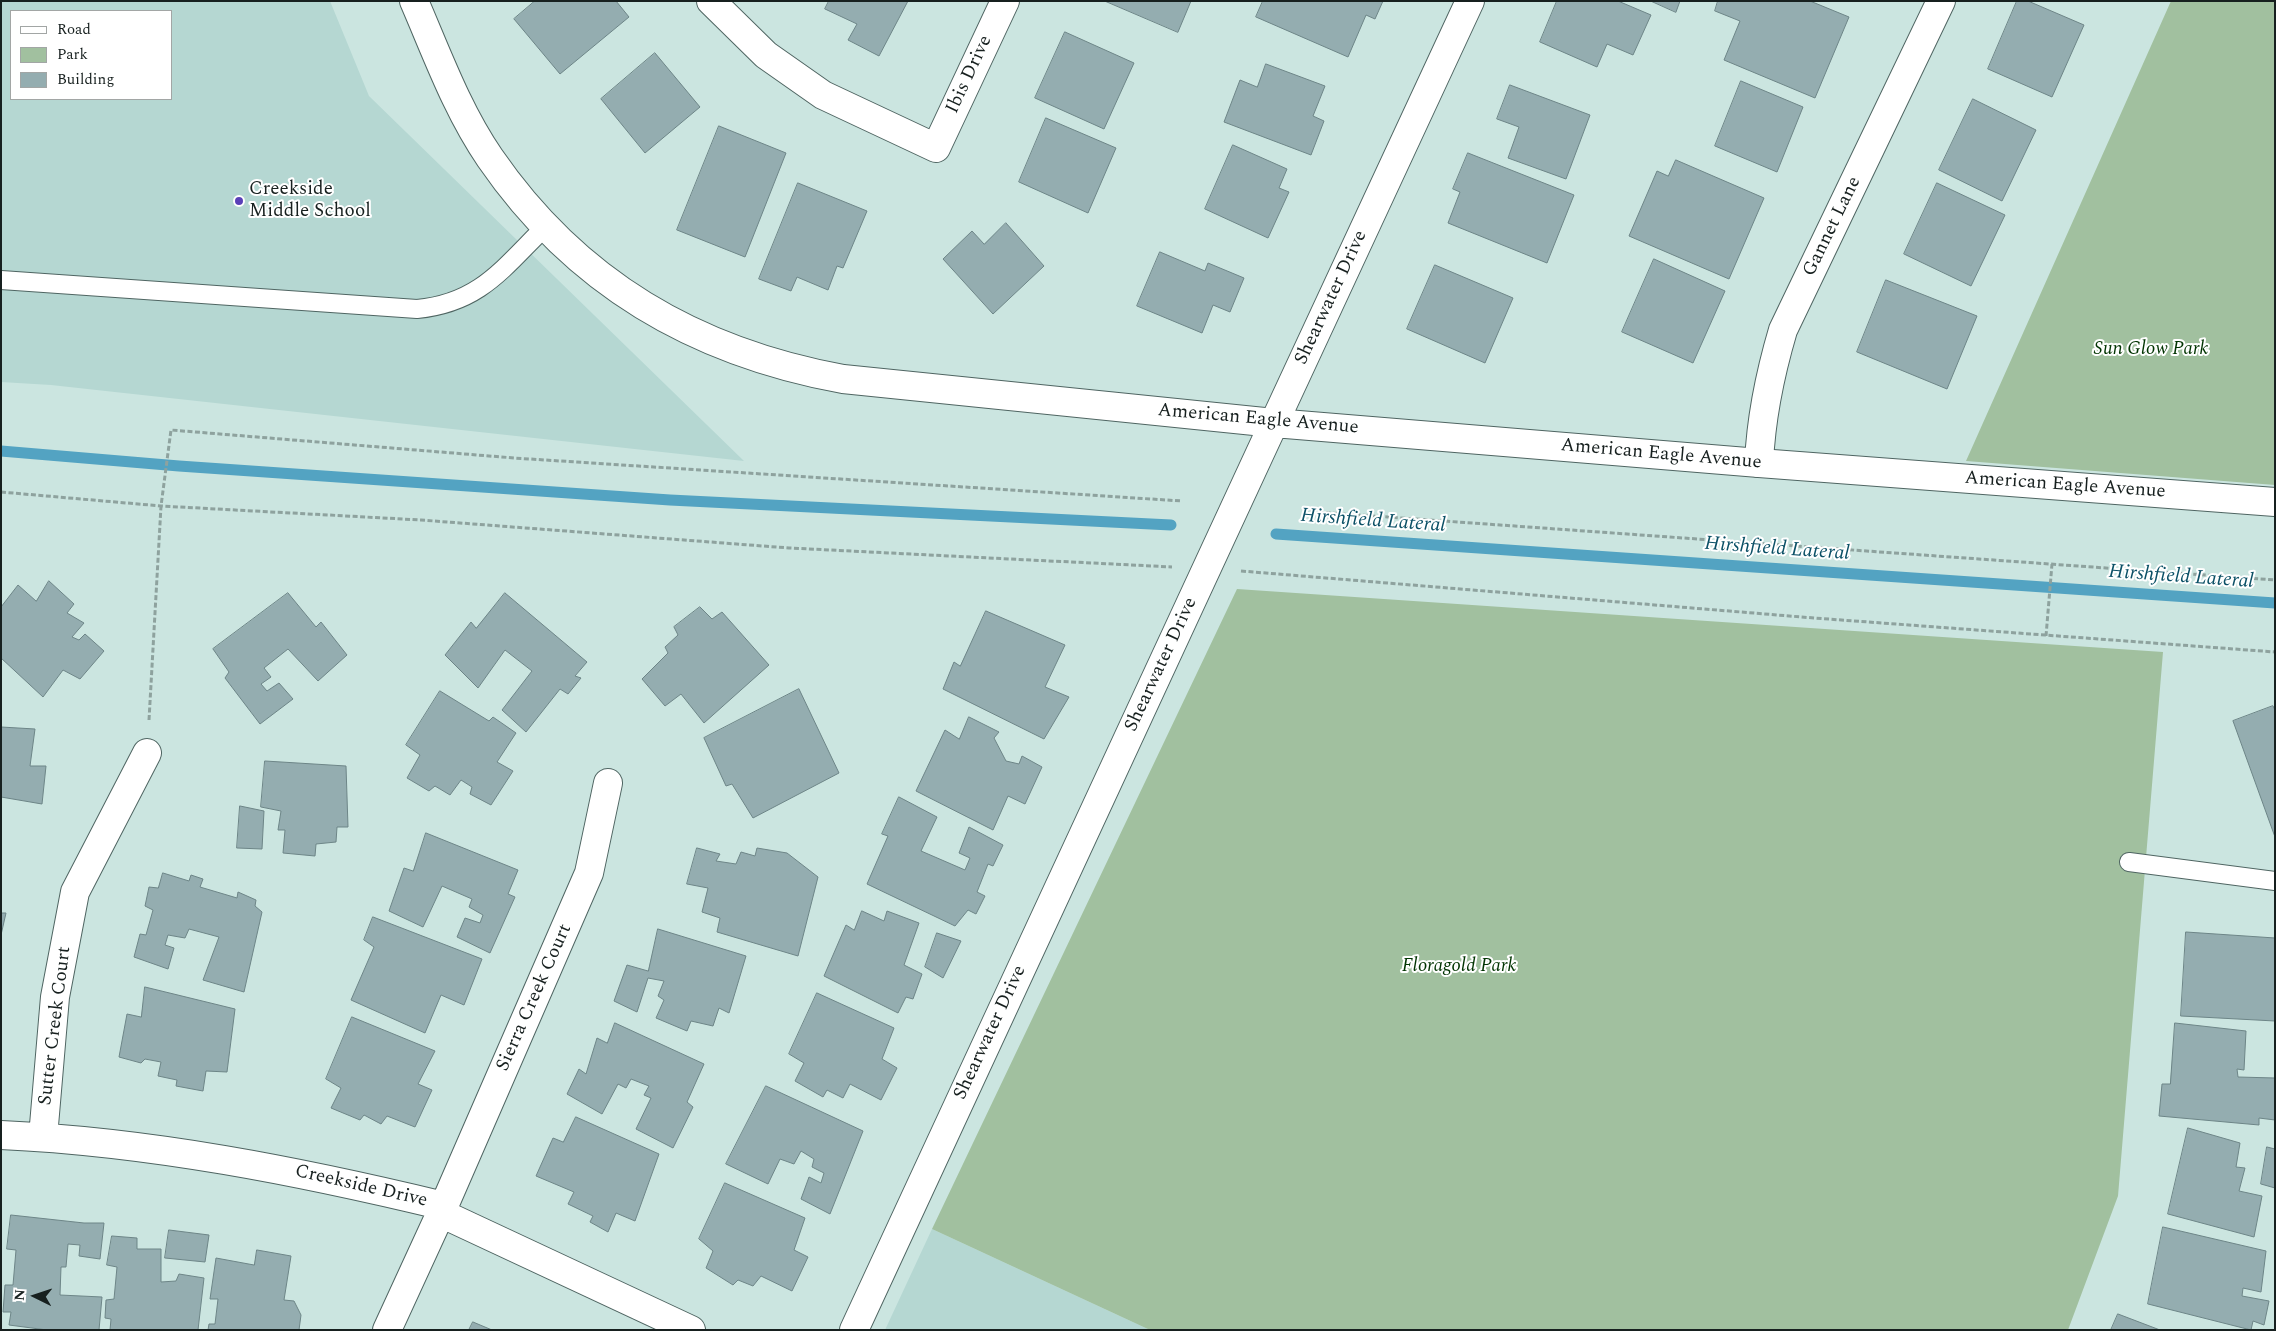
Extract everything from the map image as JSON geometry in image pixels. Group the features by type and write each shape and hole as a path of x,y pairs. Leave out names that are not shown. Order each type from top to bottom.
{"street":[{"name":"American Eagle Avenue","path":"414,1 463,112 489,157 520,199 546,226 591,269 632,298 674,324 714,343 799,371 843,378 1274,423 1759,463 2275,502"},
{"name":"Ibis Drive","path":"711,1 766,54 823,95 936,148 1005,1"},
{"name":"Shearwater Drive","path":"854,1330 1470,1"},
{"name":"Gannet Lane","path":"1759,463 1764,407 1772,368 1783,330 1941,1"},
{"name":"Sutter Creek Court","path":"43,1137 55,997 75,892 147,753"},
{"name":"Sierra Creek Court","path":"387,1330 444,1206 590,873 608,784"},
{"name":"Creekside Drive","path":"1,1135 43,1137 266,1166 340,1181 444,1206 448,1216 691,1330"}],"lane":[{"path":"1,280 417,309 438,307 458,301 474,293 546,226"},
{"path":"2129,862 2275,882"}],"path":[{"path":"147,753 161,506 171,430 524,458 1182,501"},
{"path":"1,492 161,506 421,520 789,548 1281,573 2046,636 2275,652"},
{"path":"1303,511 2275,580"},
{"path":"2046,636 2052,564"}],"shaded area":[{"name":"Creekside Middle School","path":"1,1 330,1 369,96 744,461 51,385 1,382"},
{"path":"932,1229 1150,1330 885,1330"}],"green space":[{"name":"Sun Glow Park","path":"2171,1 2275,1 2275,485 1966,461"},
{"name":"Floragold Park","path":"1237,589 2163,652 2118,1196 2068,1330 1150,1330 932,1229"}],"building":[{"path":"535,1 616,1 629,17 560,74 514,19"},
{"path":"829,1 908,1 879,56 848,40 857,24 825,9"},
{"path":"1105,1 1191,1 1178,32"},
{"path":"1263,1 1383,1 1375,19 1366,15 1348,57 1256,17"},
{"path":"1557,1 1618,1 1651,15 1633,55 1607,44 1597,67 1540,42"},
{"path":"1651,1 1680,1 1676,12"},
{"path":"1718,1 1810,1 1849,17 1815,98 1724,60 1740,21 1715,11"},
{"path":"2017,1 2028,1 2084,25 2052,97 1988,69"},
{"path":"1065,32 1134,63 1104,129 1035,98"},
{"path":"655,53 700,107 645,153 601,99"},
{"path":"1266,64 1325,86 1313,116 1324,121 1311,155 1224,122 1240,80 1257,87"},
{"path":"1741,81 1803,107 1777,172 1715,146"},
{"path":"1510,85 1590,115 1566,179 1508,158 1519,127 1497,119"},
{"path":"1973,99 2036,130 2002,201 1939,170"},
{"path":"1046,118 1116,148 1088,213 1019,182"},
{"path":"719,126 786,153 745,257 677,230"},
{"path":"1233,145 1287,169 1279,188 1289,192 1268,238 1205,209"},
{"path":"1468,153 1574,195 1547,263 1448,223 1460,192 1453,189"},
{"path":"1676,160 1764,198 1729,279 1629,236 1657,171 1668,176"},
{"path":"798,183 867,211 843,268 837,266 828,290 797,277 791,291 759,279"},
{"path":"1937,183 2005,215 1971,286 1904,254"},
{"path":"1006,223 1044,266 993,314 943,259 972,231 984,244"},
{"path":"1160,252 1205,271 1208,263 1244,278 1230,312 1213,305 1202,333 1137,306"},
{"path":"1654,259 1725,291 1693,363 1622,332"},
{"path":"1435,265 1513,298 1485,363 1407,329"},
{"path":"1886,280 1977,316 1947,389 1857,352"},
{"path":"49,581 74,604 67,613 84,623 72,637 79,640 85,634 104,651 80,679 63,670 43,697 1,658 1,607 18,585 36,601"},
{"path":"288,593 316,627 321,622 347,655 318,681 288,649 264,668 271,677 261,684 267,691 279,683 293,699 260,724 225,678 229,672 213,649"},
{"path":"505,593 587,662 575,676 581,678 568,694 560,689 526,732 502,710 532,671 505,650 478,688 445,655 471,622 476,628"},
{"path":"700,607 712,619 722,612 769,665 704,723 681,694 665,706 642,679 668,653 665,647 678,635 674,627"},
{"path":"986,611 1065,645 1045,687 1069,697 1044,739 943,689 954,662 960,666"},
{"path":"799,689 839,773 753,818 732,784 726,786 704,738"},
{"path":"440,691 489,721 493,717 516,733 497,762 513,771 491,805 470,794 472,787 461,780 450,795 435,786 429,791 407,778 420,755 406,745"},
{"path":"2273,706 2275,710 2275,837 2233,721"},
{"path":"969,717 999,732 994,738 1006,761 1019,764 1022,756 1042,767 1025,804 1008,796 993,830 916,791 945,730 959,739"},
{"path":"1,727 35,729 30,766 46,766 42,804 1,797"},
{"path":"265,761 346,766 348,827 337,827 336,842 316,844 315,856 283,853 285,830 278,830 281,811 261,807"},
{"path":"899,797 937,817 921,851 965,870 970,858 959,853 969,827 1003,845 993,866 988,864 977,892 985,896 976,914 968,910 955,926 867,884 888,836 882,834"},
{"path":"240,806 264,811 262,849 237,848"},
{"path":"426,833 518,870 508,894 515,897 490,953 457,937 465,918 480,923 483,915 469,907 472,899 442,886 423,927 389,911 404,868 413,871"},
{"path":"697,848 720,854 716,861 736,864 741,852 755,856 757,848 787,853 818,877 798,956 717,932 720,918 702,912 708,888 687,884"},
{"path":"163,873 189,881 191,875 203,879 200,887 237,898 238,892 256,900 255,906 262,912 244,992 203,980 219,937 189,929 185,938 168,935 165,945 174,948 168,969 134,957 140,934 146,935 153,910 145,906 149,887 158,888"},
{"path":"862,911 884,921 887,911 919,923 904,965 922,974 913,999 906,997 898,1013 824,976 846,925 854,930"},
{"path":"1,913 6,913 1,935"},
{"path":"373,917 482,959 464,1005 441,995 425,1033 351,1000 374,947 364,940"},
{"path":"658,929 746,956 729,1013 719,1008 713,1026 691,1021 687,1031 656,1018 664,1000 658,996 664,981 648,978 637,1012 614,1001 627,965 648,971"},
{"path":"2186,932 2275,938 2275,1021 2181,1016"},
{"path":"937,933 961,941 943,978 925,967"},
{"path":"145,987 235,1009 227,1072 206,1071 203,1091 176,1086 177,1080 158,1076 161,1062 145,1059 141,1063 119,1057 127,1014 141,1017"},
{"path":"817,993 894,1028 882,1059 897,1068 881,1100 850,1084 843,1098 827,1090 823,1097 795,1081 804,1063 789,1054"},
{"path":"352,1017 435,1051 418,1084 432,1090 415,1127 387,1116 381,1124 364,1115 360,1120 331,1108 341,1088 326,1079"},
{"path":"615,1023 704,1064 687,1102 693,1107 673,1148 636,1129 651,1098 644,1095 649,1086 631,1079 626,1088 618,1084 602,1114 567,1094 579,1069 586,1074 597,1038 607,1043"},
{"path":"2175,1023 2246,1031 2244,1070 2237,1069 2238,1077 2275,1078 2275,1120 2259,1118 2259,1125 2159,1116 2162,1084 2170,1084"},
{"path":"766,1086 863,1131 830,1214 801,1199 809,1177 821,1183 824,1173 812,1167 814,1159 801,1151 794,1164 780,1159 768,1184 726,1164"},
{"path":"576,1117 659,1154 635,1221 616,1213 608,1232 590,1222 593,1216 568,1204 574,1192 536,1176 553,1138 563,1142"},
{"path":"2188,1128 2240,1143 2236,1167 2245,1168 2239,1191 2262,1196 2254,1237 2168,1214"},
{"path":"2267,1147 2275,1149 2275,1188 2261,1184"},
{"path":"725,1183 805,1218 794,1250 808,1257 792,1291 761,1276 753,1286 738,1280 733,1285 706,1268 713,1251 699,1239"},
{"path":"11,1215 84,1223 104,1223 100,1259 79,1256 80,1245 68,1244 66,1267 61,1267 60,1295 102,1297 99,1330 47,1330 9,1325 11,1312 3,1312 5,1285 13,1285 16,1250 7,1249"},
{"path":"2163,1227 2266,1251 2261,1292 2243,1288 2242,1296 2269,1301 2264,1325 2253,1321 2251,1330 2148,1304"},
{"path":"169,1230 209,1235 205,1262 165,1258"},
{"path":"112,1236 137,1238 137,1249 161,1249 161,1282 176,1281 179,1274 204,1278 198,1330 110,1330 111,1319 105,1318 106,1300 114,1299 117,1267 107,1265"},
{"path":"257,1250 291,1256 284,1300 294,1301 301,1315 299,1330 208,1330 209,1324 215,1324 218,1299 210,1299 216,1258 254,1265"},
{"path":"2118,1314 2160,1330 2111,1330"},
{"path":"473,1322 492,1330 469,1330"}],"waterway":[{"path":"1,451 179,466 670,500 1171,525"},
{"name":"Hirshfield Lateral","path":"1276,534 2275,603"}],"place":[{"name":"Creekside Middle School","path":"239,201"}]}
